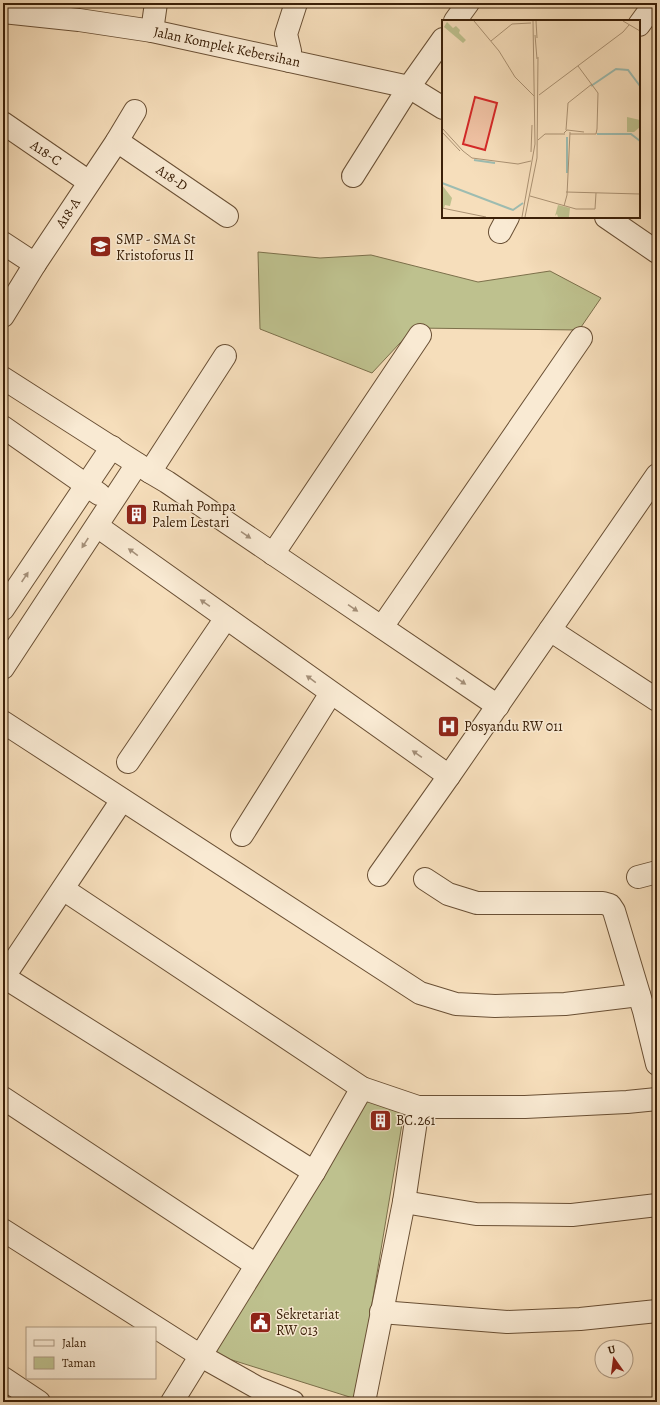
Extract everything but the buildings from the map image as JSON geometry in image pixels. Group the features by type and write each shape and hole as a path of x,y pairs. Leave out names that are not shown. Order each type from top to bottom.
{"street":[{"path":"152,31 156,3"},
{"path":"290,61 290,51 286,34 296,3"},
{"path":"457,20 468,3"},
{"path":"640,24 655,3"},
{"name":"Jalan Komplek Kebersihan","path":"3,12 87,12 152,31 409,87 442,107"},
{"path":"352,176 409,87 442,40"},
{"name":"A18-A","path":"3,316 35,264 117,141 135,111"},
{"name":"A18-C","path":"3,123 89,182"},
{"name":"A18-D","path":"117,141 226,216"},
{"path":"608,218 654,242"},
{"path":"3,243 35,264"},
{"path":"273,554 420,335"},
{"path":"382,627 581,338"},
{"path":"3,668 112,502 144,468 225,356"},
{"path":"3,378 167,482 498,706"},
{"path":"3,427 112,502"},
{"path":"3,610 112,447"},
{"path":"379,875 498,706 657,475"},
{"path":"97,526 449,776"},
{"path":"128,762 226,618"},
{"path":"550,630 657,700"},
{"path":"242,835 331,693"},
{"path":"3,722 420,993 456,1004 495,1006 565,1004 647,1005"},
{"path":"122,800 3,978 314,1172"},
{"path":"425,879 448,894 477,903 603,903 610,905 614,911 647,1005 657,1064"},
{"path":"63,889 362,1088 418,1107 525,1107 657,1099"},
{"path":"172,1402 314,1172 362,1088"},
{"path":"3,1098 256,1265"},
{"path":"364,1402 404,1202 418,1107"},
{"path":"404,1202 476,1214 572,1215 657,1205"},
{"path":"3,1230 155,1327"},
{"path":"381,1312 506,1322 580,1319 657,1311"},
{"path":"156,1327 201,1356 258,1388 293,1402"},
{"path":"3,1378 39,1402"}],"green space":[{"path":"258,252 320,258 371,255 478,282 550,271 601,298 579,330 414,328 372,373 260,329"},
{"path":"369,1090 405,1106 356,1399 213,1354"}],"place":[{"name":"SMP - SMA St Kristoforus II","path":"101,247"},
{"name":"Rumah Pompa Palem Lestari","path":"136,514"},
{"name":"Posyandu RW 011","path":"449,726"},
{"name":"BC.261","path":"380,1120"},
{"name":"Sekretariat RW 013","path":"261,1322"}]}
